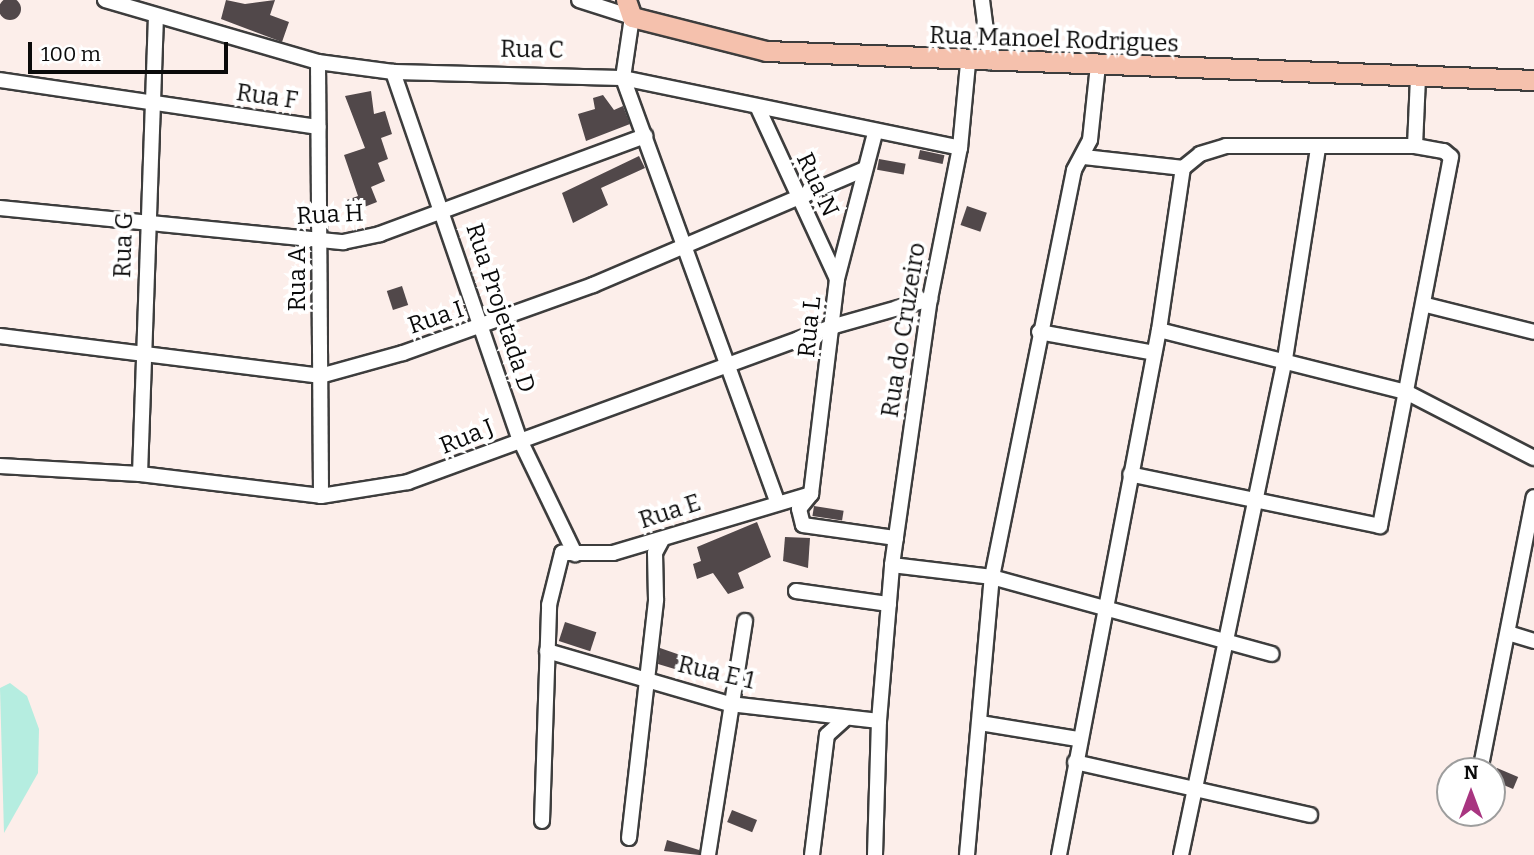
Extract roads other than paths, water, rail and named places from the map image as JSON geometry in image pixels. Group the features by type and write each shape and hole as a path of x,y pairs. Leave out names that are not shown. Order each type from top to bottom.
{"street":[{"name":"Rua C","path":"105,0 318,62 393,72 623,78 875,133 960,148"},
{"name":"Rua Manoel Rodrigues","path":"579,0 629,8 766,51 968,63 1534,80"},
{"path":"982,0 990,62"},
{"path":"629,8 623,78 777,500 811,494"},
{"name":"Rua G","path":"139,474 147,226 155,103 156,17"},
{"name":"Rua A","path":"318,62 321,496"},
{"name":"Rua do Cruzeiro","path":"876,855 879,721 892,565 930,299 960,148 968,63"},
{"path":"967,855 992,577 1039,332 1074,170 1084,157 1092,132 1098,65"},
{"name":"Rua Projetada D","path":"393,72 443,208 520,440 575,554"},
{"path":"1415,146 1418,78"},
{"name":"Rua F","path":"0,80 319,127"},
{"name":"Rua N","path":"758,108 837,279"},
{"name":"Rua L","path":"875,133 862,170 837,279 834,326 811,494 799,509 803,525 896,538"},
{"name":"Rua H","path":"0,208 321,243 380,234 443,208 645,136"},
{"path":"1059,855 1103,605 1159,330 1183,168 1200,154 1226,146 1415,146 1447,152 1451,162 1426,305 1380,526 1130,474"},
{"path":"1181,855 1223,641 1285,359 1318,148"},
{"path":"1084,157 1183,168"},
{"name":"Rua I","path":"0,336 320,376 481,327 685,247 862,170"},
{"name":"Rua J","path":"0,466 139,474 321,496 432,476 520,440 729,363 834,326 930,299"},
{"path":"1426,305 1534,332"},
{"path":"1159,330 1285,359 1406,392 1534,458"},
{"path":"1039,332 1154,353"},
{"path":"1483,757 1534,497"},
{"name":"Rua E","path":"575,554 604,555 662,540 777,500"},
{"path":"629,838 644,680 656,600 655,553 662,540"},
{"path":"542,821 547,651 556,566 562,552 575,554"},
{"path":"892,565 992,577 1103,605 1272,654"},
{"path":"796,591 889,604"},
{"path":"708,855 730,704 746,621"},
{"path":"1508,633 1534,641"},
{"name":"Rua E 1","path":"547,651 730,704 879,721"},
{"path":"812,855 827,735 845,718"},
{"path":"980,723 1078,739"},
{"path":"1075,762 1192,791 1310,815"}],"water":[{"path":"10,683 27,696 39,729 38,773 4,833 0,688"}]}
